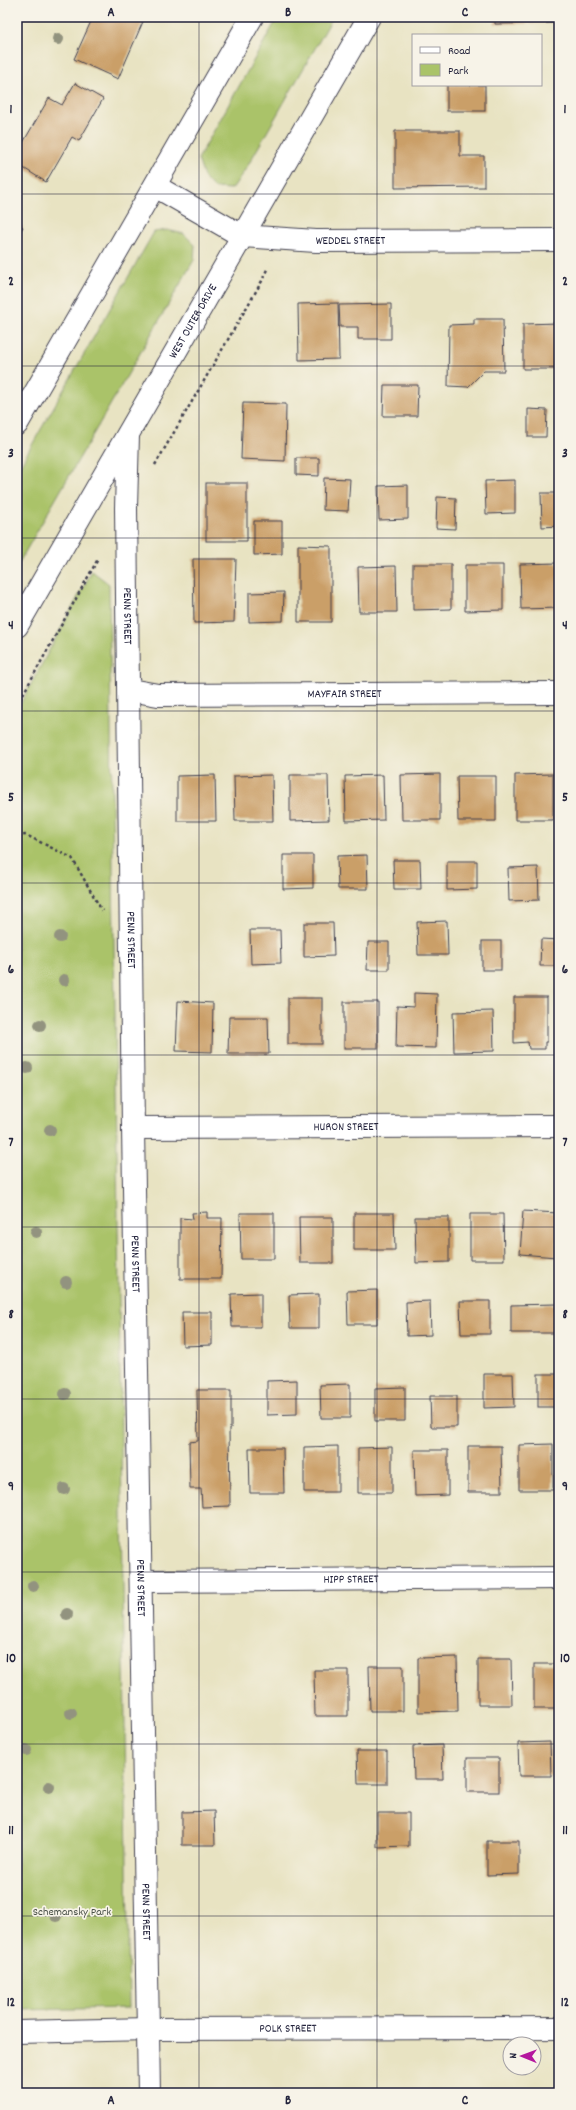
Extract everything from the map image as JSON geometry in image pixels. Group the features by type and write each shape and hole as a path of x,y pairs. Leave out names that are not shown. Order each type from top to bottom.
{"street":[{"path":"17,424 252,17"},
{"name":"WEST OUTER DRIVE","path":"17,626 369,17"},
{"name":"WEDDEL STREET","path":"155,186 242,236 316,241 559,240"},
{"name":"PENN STREET","path":"128,435 126,508 130,690 133,1128 150,2093"},
{"name":"MAYFAIR STREET","path":"130,690 158,695 559,693"},
{"name":"HURON STREET","path":"133,1128 559,1126"},
{"name":"HIPP STREET","path":"142,1581 559,1578"},
{"name":"POLK STREET","path":"17,2032 149,2029 559,2028"}],"path":[{"path":"151,469 154,467 262,281 268,266"},
{"path":"17,705 99,558"},
{"path":"17,836 26,835 72,858 102,911"}],"green space":[{"path":"278,17 333,17 247,167 232,189 214,188 204,177 198,159"},
{"path":"167,230 184,234 195,245 194,260 17,566 17,471 154,232"},
{"name":"Schemansky Park","path":"92,571 109,584 129,2008 17,2010 17,710"}],"building":[{"path":"93,17 145,17 118,79 74,59"},
{"path":"495,17 552,17 552,23 495,24"},
{"path":"75,83 103,99 79,141 72,137 46,182 17,164 17,153 49,98 62,105"},
{"path":"447,86 485,86 485,111 447,111"},
{"path":"395,131 460,131 460,156 484,156 484,187 395,188"},
{"path":"17,223 23,227 17,237"},
{"path":"338,303 339,359 299,360 298,304"},
{"path":"391,304 391,339 358,339 358,327 340,327 339,305"},
{"path":"474,319 503,319 504,371 484,371 468,387 448,386 449,325 474,324"},
{"path":"559,323 559,369 523,369 523,324"},
{"path":"384,385 418,385 417,416 383,416"},
{"path":"243,403 286,404 285,461 241,459"},
{"path":"528,409 547,410 546,437 528,437"},
{"path":"296,458 319,458 319,476 296,475"},
{"path":"324,478 350,479 348,511 323,510"},
{"path":"515,480 515,513 486,514 485,481"},
{"path":"206,483 247,483 247,541 206,541"},
{"path":"408,485 408,519 379,520 378,486"},
{"path":"541,493 559,493 559,526 542,527"},
{"path":"437,497 456,498 455,529 436,528"},
{"path":"254,521 282,521 282,554 254,555"},
{"path":"298,545 331,546 331,622 298,622"},
{"path":"193,559 236,559 234,622 194,623"},
{"path":"558,563 559,608 521,609 520,564"},
{"path":"413,564 451,564 451,609 413,610"},
{"path":"465,565 503,565 503,610 465,611"},
{"path":"396,566 397,612 359,612 358,567"},
{"path":"284,592 283,621 249,622 249,593"},
{"path":"440,774 440,820 402,820 401,775"},
{"path":"553,774 553,820 515,820 515,775"},
{"path":"215,775 216,821 177,821 177,776"},
{"path":"272,775 273,821 235,821 234,776"},
{"path":"290,775 328,775 329,820 290,821"},
{"path":"383,775 384,820 346,821 345,776"},
{"path":"457,776 496,776 496,821 458,821"},
{"path":"283,855 313,855 313,888 283,889"},
{"path":"367,855 368,889 338,889 337,856"},
{"path":"393,860 420,860 421,889 394,889"},
{"path":"447,861 477,861 477,889 447,890"},
{"path":"538,867 539,900 509,901 508,868"},
{"path":"447,921 448,955 418,955 417,922"},
{"path":"304,923 333,923 334,956 304,957"},
{"path":"250,930 280,930 281,963 251,964"},
{"path":"541,939 559,940 559,966 540,966"},
{"path":"482,941 501,941 501,970 482,970"},
{"path":"368,942 389,942 389,970 367,970"},
{"path":"414,993 437,994 436,1048 396,1047 397,1006 414,1007"},
{"path":"514,997 547,997 547,1042 545,1042 545,1049 529,1049 528,1042 514,1043"},
{"path":"288,998 322,998 322,1044 288,1044"},
{"path":"178,1001 213,1003 212,1052 176,1051"},
{"path":"344,1002 378,1002 378,1048 344,1048"},
{"path":"493,1011 494,1051 454,1052 453,1012"},
{"path":"229,1017 268,1017 269,1054 228,1054"},
{"path":"523,1211 558,1213 556,1257 520,1254"},
{"path":"207,1212 207,1218 222,1218 221,1279 180,1279 180,1218 193,1219 192,1213"},
{"path":"240,1213 274,1213 274,1259 241,1259"},
{"path":"354,1213 394,1213 395,1250 354,1250"},
{"path":"470,1214 503,1214 504,1260 470,1260"},
{"path":"299,1217 333,1217 333,1263 300,1263"},
{"path":"415,1217 449,1217 449,1262 416,1263"},
{"path":"377,1290 377,1324 348,1324 347,1291"},
{"path":"261,1293 261,1327 232,1327 231,1294"},
{"path":"319,1294 319,1328 290,1328 289,1295"},
{"path":"430,1301 431,1335 407,1336 406,1302"},
{"path":"460,1301 490,1301 490,1334 461,1334"},
{"path":"556,1304 555,1333 511,1333 511,1305"},
{"path":"182,1312 212,1312 212,1345 183,1346"},
{"path":"484,1374 513,1374 514,1407 484,1408"},
{"path":"538,1374 559,1374 559,1407 538,1407"},
{"path":"297,1380 297,1414 267,1415 267,1381"},
{"path":"350,1384 350,1418 321,1418 320,1385"},
{"path":"405,1387 405,1421 375,1421 375,1388"},
{"path":"197,1390 231,1390 231,1428 229,1428 230,1506 202,1507 201,1489 190,1489 189,1442 198,1441"},
{"path":"430,1396 457,1396 457,1427 431,1427"},
{"path":"553,1444 553,1490 519,1490 519,1445"},
{"path":"338,1446 338,1492 304,1492 304,1447"},
{"path":"468,1446 501,1446 502,1492 468,1492"},
{"path":"392,1447 392,1493 358,1493 358,1448"},
{"path":"249,1448 283,1448 284,1493 250,1493"},
{"path":"414,1450 448,1450 448,1495 415,1496"},
{"path":"457,1657 458,1711 418,1712 418,1658"},
{"path":"478,1659 511,1659 512,1705 478,1705"},
{"path":"534,1664 559,1664 559,1709 534,1709"},
{"path":"369,1666 403,1666 403,1711 370,1711"},
{"path":"314,1670 348,1670 348,1716 315,1716"},
{"path":"550,1742 551,1776 519,1776 518,1743"},
{"path":"442,1745 443,1779 414,1779 413,1746"},
{"path":"357,1751 387,1751 387,1784 358,1784"},
{"path":"467,1758 499,1758 499,1792 467,1792"},
{"path":"214,1811 215,1845 182,1845 182,1812"},
{"path":"377,1813 409,1813 409,1846 377,1847"},
{"path":"487,1841 519,1841 519,1874 487,1875"}]}
